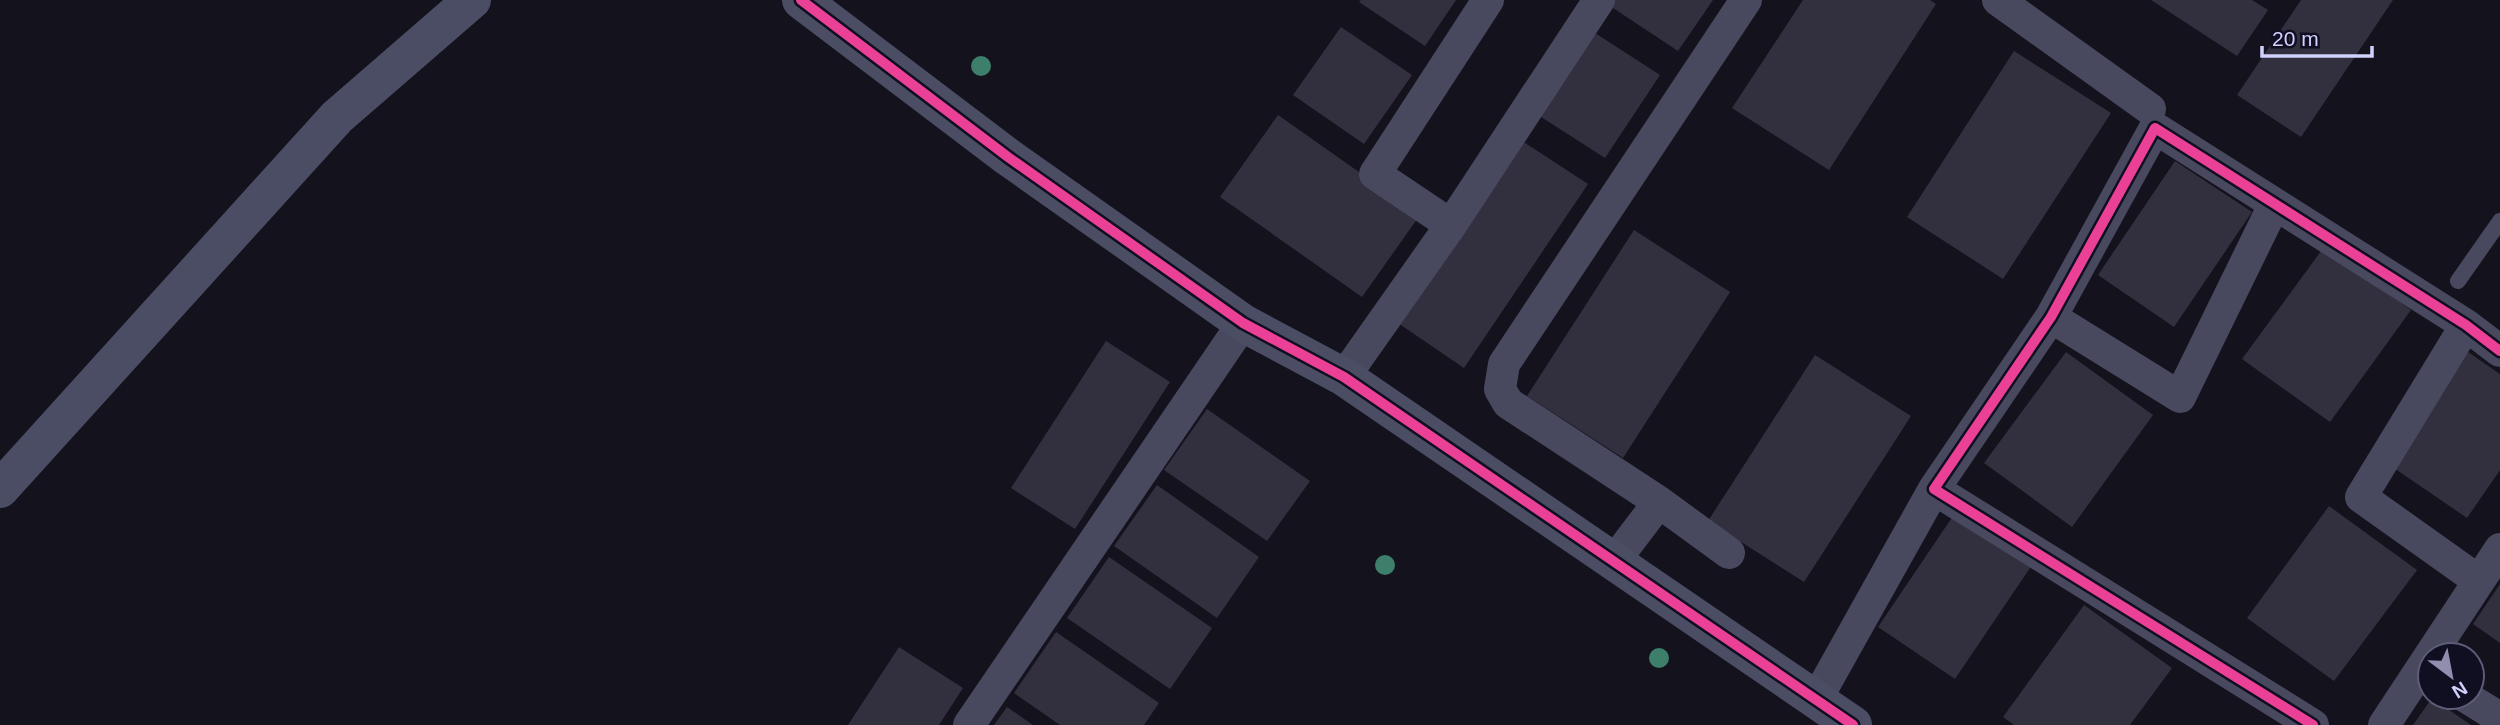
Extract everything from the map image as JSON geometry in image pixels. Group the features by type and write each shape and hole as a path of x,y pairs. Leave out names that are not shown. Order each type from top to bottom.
{"street":[{"path":"0,489 337,117 472,0"},
{"path":"801,0 1009,157 1243,323 1344,377 1853,725"},
{"path":"1451,225 1375,174 1488,0"},
{"path":"1344,377 1451,225 1599,0"},
{"path":"1729,553 1659,502 1507,403 1500,388 1504,364 1746,0"},
{"path":"1998,0 2150,109"},
{"path":"1816,700 1934,489 2051,317 2155,128 2466,325 2500,351"},
{"path":"2051,317 2180,397 2274,205"},
{"path":"969,725 1243,323"},
{"path":"2466,325 2361,497 2479,581"},
{"path":"1934,489 2313,725"},
{"path":"1615,560 1659,502"},
{"path":"2442,641 2500,549"},
{"path":"2384,725 2416,682"}],"lane":[{"path":"2458,281 2500,221"}],"building":[{"path":"1456,0 1425,46 1359,2"},
{"path":"1614,0 1713,0 1678,51 1610,6"},
{"path":"1803,0 1930,0 1936,4 1829,170 1732,108"},
{"path":"2151,0 2252,0 2268,10 2237,56"},
{"path":"2301,0 2393,0 2301,137 2237,95"},
{"path":"1341,27 1412,75 1364,144 1293,95"},
{"path":"1592,31 1660,75 1605,158 1538,115"},
{"path":"2014,51 2111,113 2003,279 1907,217"},
{"path":"1278,115 1420,215 1362,297 1220,197"},
{"path":"1519,139 1588,184 1464,368 1395,321"},
{"path":"2175,161 2252,212 2174,327 2098,275"},
{"path":"1634,230 1730,292 1623,458 1527,396"},
{"path":"2324,247 2411,310 2330,422 2242,359"},
{"path":"1106,341 1170,382 1075,529 1011,488"},
{"path":"2066,352 2153,415 2072,527 1984,463"},
{"path":"2468,352 2500,374 2500,470 2467,518 2391,466"},
{"path":"1815,355 1911,416 1804,582 1708,521"},
{"path":"1207,409 1310,481 1267,541 1164,470"},
{"path":"1157,485 1259,557 1217,618 1114,546"},
{"path":"2329,506 2417,570 2334,681 2247,618"},
{"path":"1955,513 2032,565 1955,679 1878,627"},
{"path":"1109,557 1212,628 1170,689 1067,618"},
{"path":"2500,584 2500,643 2473,624"},
{"path":"2084,605 2172,668 2130,725 2014,725 2003,717"},
{"path":"1056,632 1159,703 1144,725 1060,725 1014,693"},
{"path":"899,647 963,688 939,725 848,725"},
{"path":"1007,707 1033,725 994,725"},
{"path":"2423,711 2451,711 2471,725 2413,725"}],"cycle path":[{"path":"801,0 1008,157 1243,323 1344,377 1853,725"},
{"path":"2313,725 1934,489 2051,317 2155,128 2466,325 2500,351"}]}
